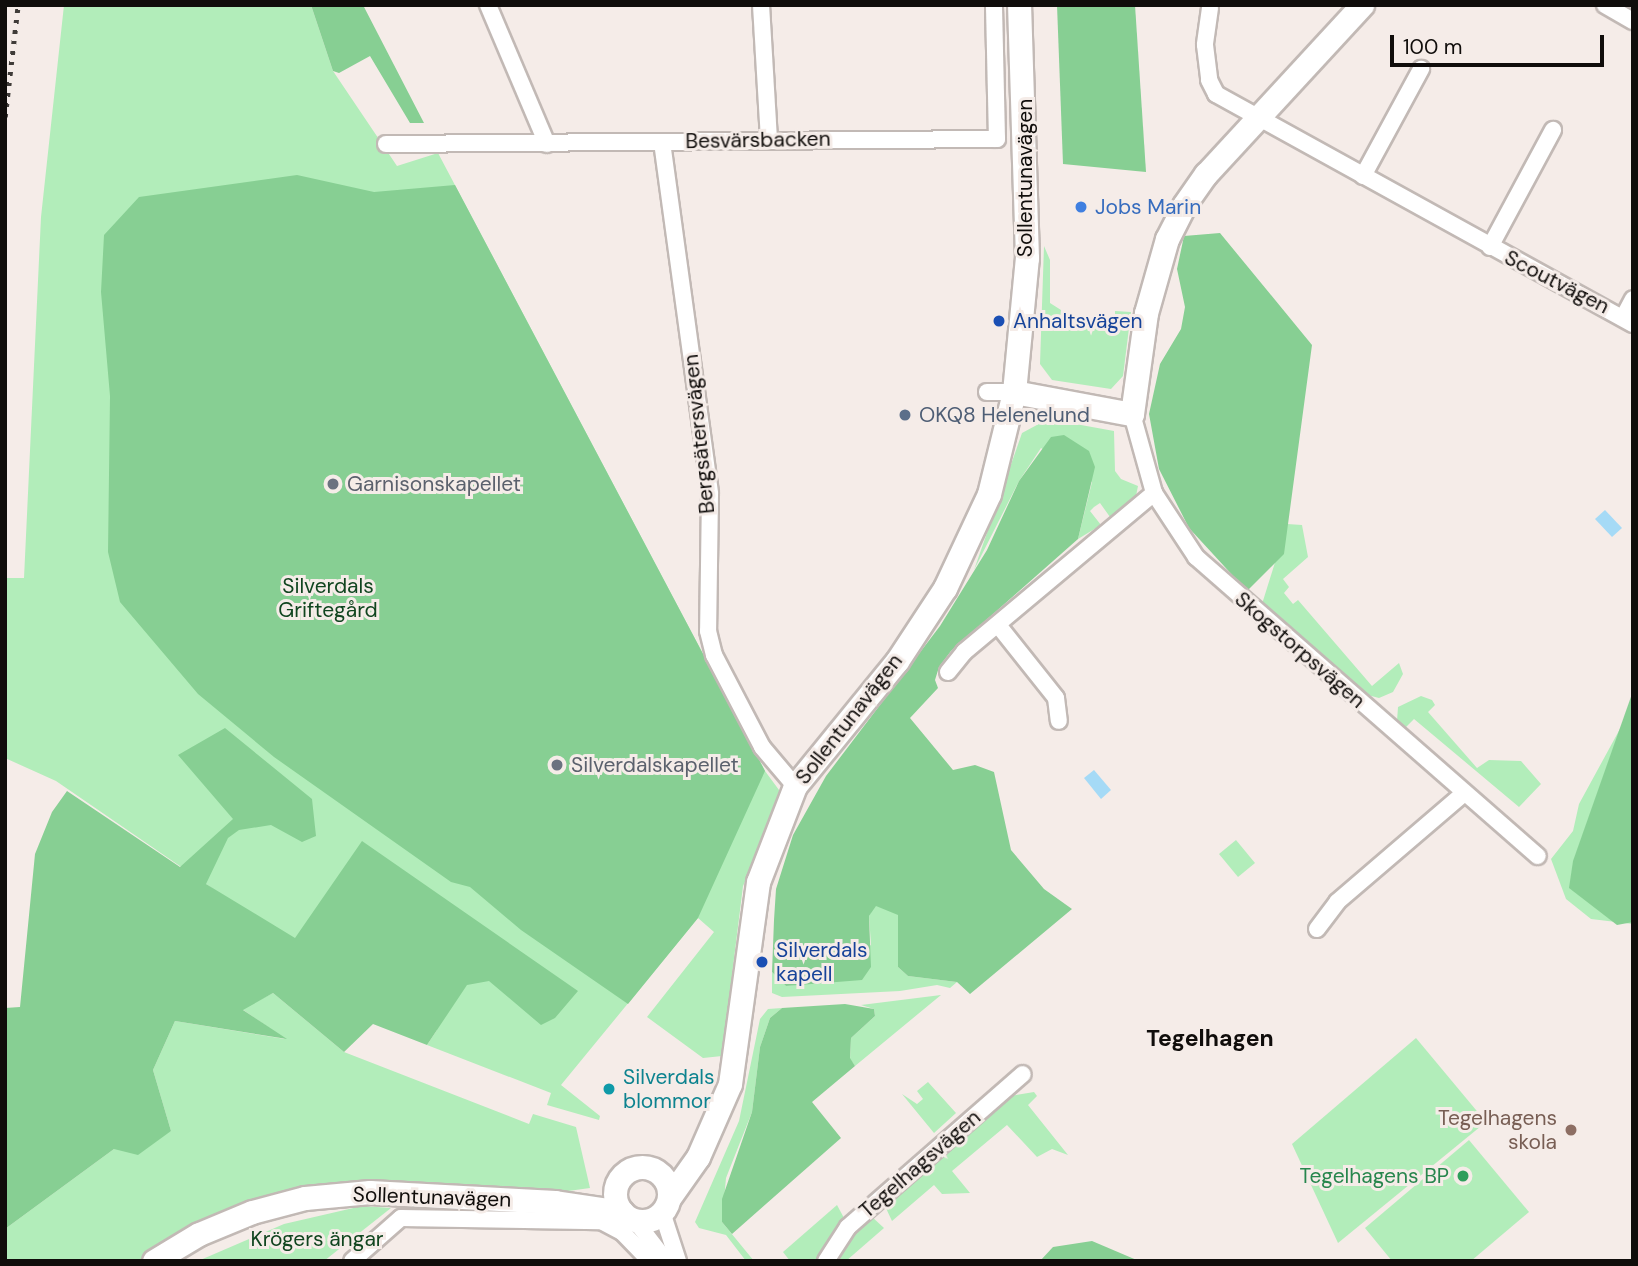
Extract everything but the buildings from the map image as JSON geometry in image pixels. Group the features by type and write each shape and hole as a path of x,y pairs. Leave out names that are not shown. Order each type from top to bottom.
{"street":[{"path":"488,5 547,144"},
{"path":"761,5 769,138"},
{"name":"Besvärsbacken","path":"386,144 547,144 769,138 997,139 994,5"},
{"name":"Sollentunavägen","path":"666,1205 705,1141 730,1084 758,881 795,786 897,661 945,588 980,522 1014,392 1027,258 1026,103 1019,5"},
{"path":"987,392 1014,392 1132,414 1146,313 1167,239 1206,174 1362,5"},
{"path":"1605,5 1633,21"},
{"name":"Scoutvägen","path":"1210,8 1205,45 1209,80 1216,94 1490,247 1629,320 1633,299"},
{"path":"1363,176 1421,69"},
{"name":"Scoutvägen","path":"1490,247 1553,130"},
{"name":"Bergsätersvägen","path":"662,142 710,494 708,631 714,655 762,747 795,786"},
{"name":"Skogstorpsvägen","path":"1132,414 1154,493 1196,557 1536,856"},
{"path":"948,671 964,652 1154,493"},
{"path":"998,625 1056,698 1059,721"},
{"path":"1317,929 1336,902 1464,793"},
{"name":"Tegelhagsvägen","path":"826,1261 848,1227 1023,1074"},
{"path":"657,1172 705,1141"},
{"path":"666,1261 615,1198 618,1181 633,1169 657,1172 665,1180 666,1205 678,1261"},
{"name":"Sollentunavägen","path":"555,1202 618,1181"},
{"name":"Sollentunavägen","path":"154,1261 209,1230 305,1198 370,1192 555,1202 628,1216"},
{"path":"628,1216 655,1218 666,1205"},
{"path":"352,1261 401,1218 477,1218 608,1223 634,1242 650,1261"}],"green space":[{"name":"Silverdals Griftegård","path":"64,5 311,5 333,71 397,166 438,153 765,771 779,790 780,806 743,886 722,1056 703,1058 647,1017 714,932 698,918 561,1085 600,1116 599,1120 547,1105 551,1093 427,1045 437,1030 238,906 56,781 5,758 5,578 24,578 41,217"},
{"path":"311,5 363,5 424,123 410,123 370,56 339,73 333,71"},
{"path":"1057,5 1135,5 1146,172 1063,164"},
{"name":"Silverdals Griftegård","path":"297,175 374,192 455,185 765,771 698,918 628,1004 521,930 470,887 451,882 274,757 198,694 120,602 108,552 110,396 101,292 104,235 139,197"},
{"path":"1220,233 1312,345 1284,554 1247,591 1189,528 1159,469 1149,414 1160,364 1181,329 1185,307 1177,269 1184,236"},
{"path":"1044,246 1050,260 1050,303 1061,310 1059,329 1115,328 1115,311 1131,312 1123,376 1111,389 1052,380 1040,364"},
{"path":"1048,419 1114,431 1115,471 1121,479 1138,486 1136,496 1110,517 1100,503 1094,507 1090,511 1101,525 1078,539 1092,482 1041,448 1019,481 974,570 1022,433"},
{"path":"1064,435 1089,451 1095,467 1078,539 951,651 939,667 935,680 938,688 910,718 953,770 975,765 994,772 1011,850 1044,889 1072,909 970,994 957,982 908,976 898,967 898,915 876,906 869,916 871,967 862,980 786,986 772,972 774,920 776,889 793,835 826,776 940,626 987,550 1019,481 1051,437"},
{"path":"1287,524 1302,525 1308,557 1283,579 1289,587 1284,593 1293,604 1298,600 1372,686 1399,663 1403,674 1393,692 1379,698 1364,694 1262,604"},
{"path":"1633,691 1633,922 1617,925 1569,888 1573,861"},
{"path":"1421,696 1432,700 1435,705 1428,712 1477,768 1489,760 1521,761 1541,784 1519,807 1414,719 1403,730 1397,721 1398,707"},
{"path":"1633,705 1633,924 1591,919 1566,899 1551,859 1573,831 1579,804"},
{"path":"225,728 312,799 316,836 302,842 271,825 239,830 228,838 206,884 295,938 362,841 578,991 555,1018 541,1025 489,981 467,985 427,1045 373,1024 344,1052 273,993 243,1010 287,1039 175,1021 153,1070 171,1131 138,1155 114,1149 5,1229 5,1008 20,1007 35,854 52,812 67,791 180,867 233,819 178,755"},
{"path":"1236,840 1255,863 1238,877 1219,854"},
{"path":"875,905 898,914 898,967 908,976 957,982 950,988 937,985 900,991 782,997 772,993 772,972 786,986 805,984 871,945 869,916"},
{"path":"273,993 344,1052 529,1124 533,1114 576,1127 590,1188 561,1192 361,1187 166,1243 139,1261 5,1261 5,1229 114,1149 171,1131 153,1070 175,1021 285,1039 242,1009"},
{"path":"941,995 855,1066 850,1059 851,1038 875,1016 874,1009 861,1005"},
{"path":"845,1004 874,1009 875,1016 851,1038 850,1058 855,1066 812,1102 841,1138 732,1234 722,1222 722,1199 752,1112 760,1047 770,1018 782,1008"},
{"path":"782,1008 770,1018 760,1047 752,1112 726,1178 722,1222 754,1261 746,1261 726,1235 699,1228 695,1222 739,1121 760,1019 768,1009"},
{"path":"1416,1038 1486,1122 1338,1243 1292,1144"},
{"path":"928,1082 956,1113 934,1133 902,1094 917,1104 923,1099 917,1091"},
{"path":"1034,1092 1037,1096 1028,1105 1068,1155 1052,1149 1037,1157 1007,1125 952,1171 970,1193 942,1194 934,1185 892,1221 884,1204 1010,1096"},
{"name":"Tegelhagens BP","path":"1469,1140 1529,1212 1471,1261 1392,1261 1365,1228"},
{"path":"837,1205 844,1218 818,1261 790,1261 783,1252"},
{"name":"Krögers ängar","path":"362,1206 391,1208 324,1261 198,1261 284,1224"},
{"path":"871,1216 884,1228 846,1261 833,1261 862,1221"},
{"path":"1092,1241 1139,1261 1040,1261 1053,1247"}],"water":[{"path":"1605,510 1622,528 1612,537 1595,519"},
{"path":"1094,770 1111,790 1101,799 1084,778"}],"railway":[{"path":"5,117 18,5"}],"place":[{"name":"Jobs Marin","path":"1081,207"},
{"name":"Anhaltsvägen","path":"999,321"},
{"name":"OKQ8 Helenelund","path":"905,415"},
{"name":"Garnisonskapellet","path":"333,484"},
{"name":"Silverdalskapellet","path":"557,765"},
{"name":"Silverdals kapell","path":"762,962"},
{"name":"Silverdals blommor","path":"609,1089"},
{"name":"Tegelhagens skola","path":"1571,1130"},
{"name":"Tegelhagens BP","path":"1463,1176"}],"district":[{"name":"Tegelhagen","path":"1210,1038"}]}
